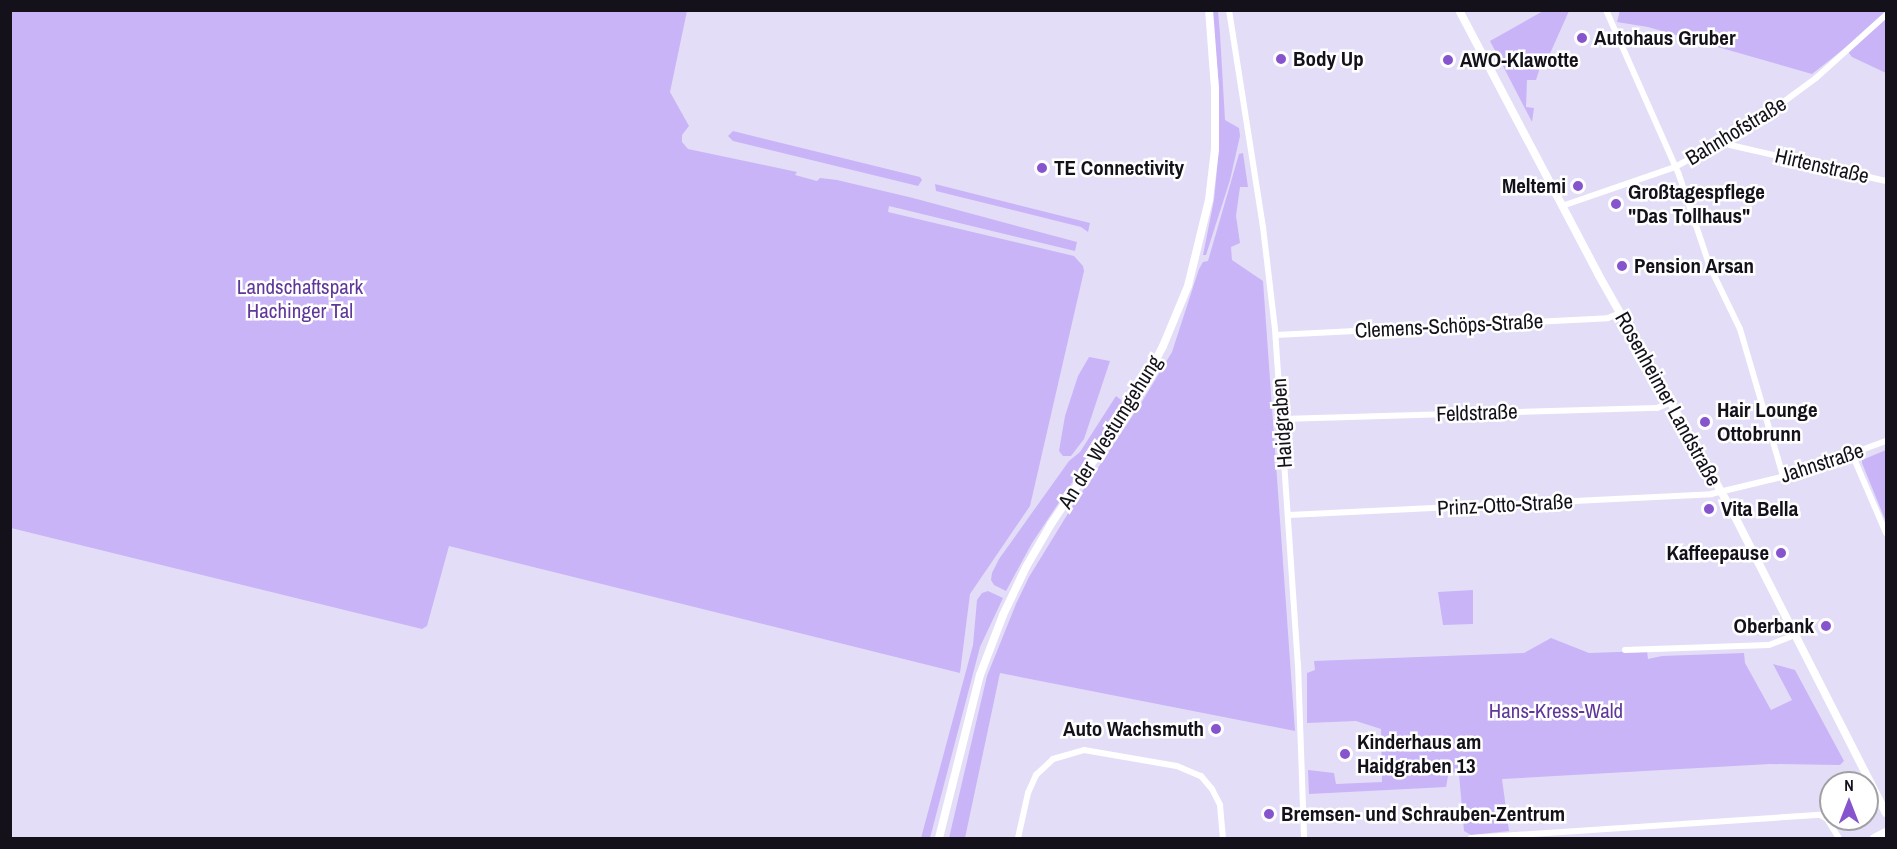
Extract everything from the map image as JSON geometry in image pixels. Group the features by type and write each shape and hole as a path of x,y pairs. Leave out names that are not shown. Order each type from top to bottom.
{"main road":[{"name":"An der Westumgehung","path":"939,838 980,675 1003,615 1046,532 1137,396 1163,346 1188,286 1205,222 1214,158 1215,89 1209,10"},
{"name":"Rosenheimer Landstraße","path":"1459,10 1562,207 1721,492 1887,813"},
{"path":"1874,838 1887,832"}],"street":[{"name":"Haidgraben","path":"1229,10 1263,226 1276,335 1299,664 1304,838"},
{"path":"1606,10 1676,167 1710,267 1742,337 1783,476"},
{"name":"Bahnhofstraße","path":"1562,207 1676,167 1759,120 1808,84 1887,15"},
{"name":"Hirtenstraße","path":"1723,141 1730,145 1887,181"},
{"name":"Clemens-Schöps-Straße","path":"1276,335 1608,318 1620,313"},
{"name":"Feldstraße","path":"1282,419 1658,408 1671,402"},
{"name":"Jahnstraße","path":"1721,492 1783,476 1887,441"},
{"path":"1852,454 1887,533"},
{"name":"Prinz-Otto-Straße","path":"1289,515 1721,492"},
{"path":"1625,650 1770,645 1795,635"},
{"path":"1018,838 1028,793 1036,775 1053,759 1084,750 1177,766 1200,776 1212,789 1220,805 1223,838"},
{"path":"1471,838 1820,815 1827,819 1839,838"}],"green space":[{"name":"Landschaftspark Hachinger Tal","path":"11,10 687,11 670,92 689,126 682,135 682,142 688,149 797,172 795,175 817,181 820,178 837,180 913,198 1077,242 1075,251 889,206 888,212 1074,256 1083,266 1084,271 1030,506 970,594 960,673 449,546 427,626 422,629 11,528"},
{"path":"1545,10 1569,11 1548,58 1543,58 1536,80 1527,80 1526,107 1534,108 1532,122 1490,41"},
{"path":"1620,10 1886,11 1886,73 1852,57 1845,48 1812,74 1648,27 1617,22"},
{"path":"1212,11 1218,11 1225,120 1239,128 1240,136 1230,180 1206,255 1203,255 1214,200 1219,149 1219,88"},
{"path":"733,131 920,177 922,180 918,186 733,141 728,136"},
{"path":"1243,153 1248,187 1240,187 1236,216 1240,243 1231,247 1232,260 1263,281 1295,731 1000,673 965,838 949,838 987,676 1016,604 1029,577 1072,507 1172,352 1199,269 1203,262 1208,261 1239,154"},
{"path":"935,184 1090,223 1088,232 1081,227 936,191"},
{"path":"1089,357 1110,361 1084,439 1071,456 1063,456 1059,451 1065,416 1078,376"},
{"path":"1116,396 1125,403 1032,543 1006,591 994,585 991,580 992,573 999,559 1069,461 1080,452"},
{"path":"1886,450 1886,522 1862,460"},
{"path":"1473,590 1473,624 1443,625 1438,592"},
{"path":"988,591 1003,598 980,647 930,838 921,838 973,645 977,600 982,593"},
{"name":"Hans-Kress-Wald","path":"1551,638 1589,653 1647,651 1648,659 1662,656 1744,653 1745,663 1771,710 1792,700 1773,664 1795,670 1844,761 1840,765 1770,764 1502,779 1509,831 1471,835 1464,831 1459,774 1449,771 1446,787 1309,794 1308,770 1334,773 1336,784 1382,782 1381,729 1356,721 1307,723 1307,673 1315,670 1314,661 1524,653"}],"place":[{"name":"Autohaus Gruber","path":"1582,38"},
{"name":"Body Up","path":"1281,59"},
{"name":"AWO-Klawotte","path":"1448,60"},
{"name":"TE Connectivity","path":"1042,168"},
{"name":"Meltemi","path":"1578,186"},
{"name":"Großtagespflege \"Das Tollhaus\"","path":"1616,204"},
{"name":"Pension Arsan","path":"1622,266"},
{"name":"Hair Lounge Ottobrunn","path":"1705,422"},
{"name":"Vita Bella","path":"1709,509"},
{"name":"Kaffeepause","path":"1781,553"},
{"name":"Oberbank","path":"1826,626"},
{"name":"Auto Wachsmuth","path":"1216,729"},
{"name":"Kinderhaus am Haidgraben 13","path":"1345,754"},
{"name":"Bremsen- und Schrauben-Zentrum","path":"1269,814"}]}
